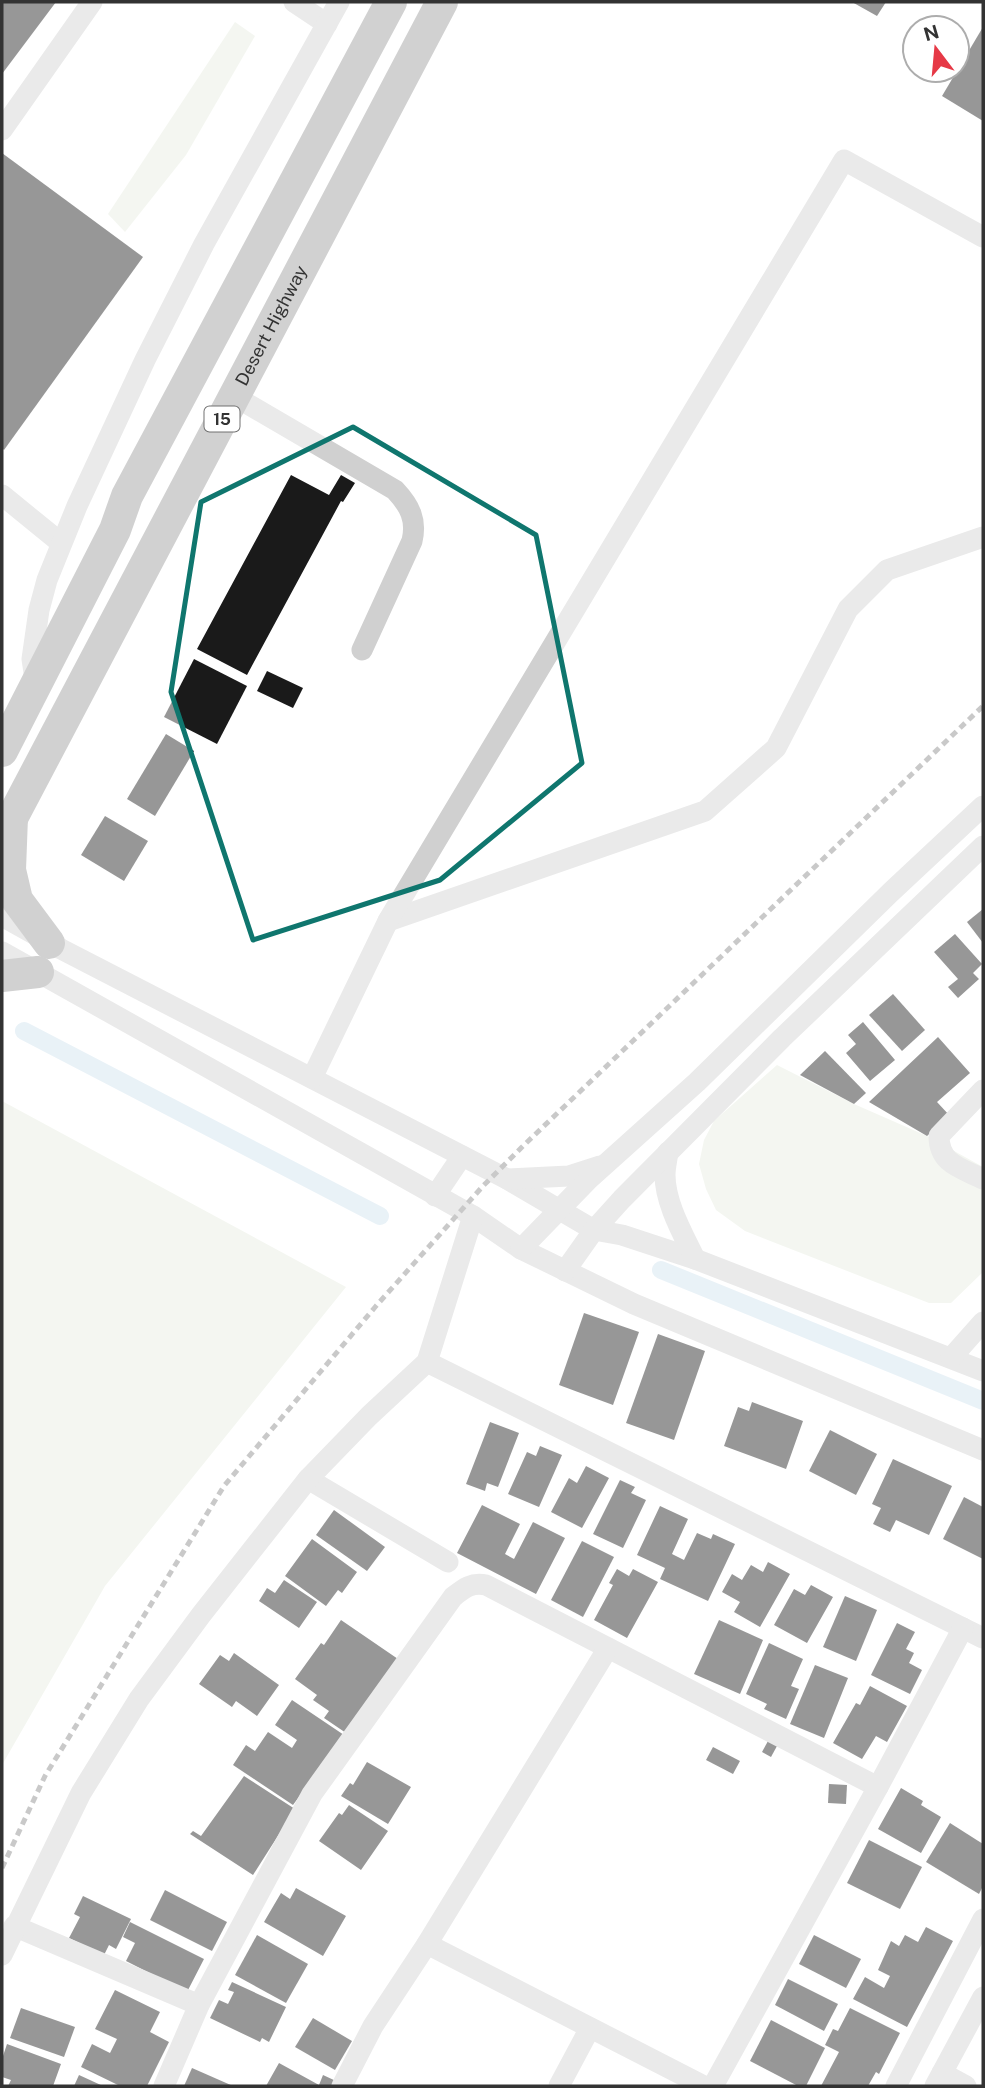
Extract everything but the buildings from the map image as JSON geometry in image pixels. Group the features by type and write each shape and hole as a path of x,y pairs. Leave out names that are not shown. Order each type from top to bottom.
{"highway":[{"path":"2,751 115,530 127,496 391,2"},
{"name":"Desert Highway","path":"7,827 442,2"},
{"path":"7,827 10,870 17,900 49,943"},
{"path":"2,976 38,972"}],"street":[{"path":"2,130 92,2"},
{"path":"294,2 327,24"},
{"path":"36,685 32,659 39,610 61,543 145,360 204,244 340,2"},
{"path":"312,1078 388,922 844,160 983,237"},
{"path":"234,396 395,490 412,513 415,529 412,541 362,650"},
{"path":"2,495 61,543"},
{"path":"388,922 705,811 776,748 848,609 887,570 983,537"},
{"path":"521,1249 589,1179 697,1082 983,806"},
{"path":"565,1271 594,1230 668,1152 782,1038 983,846"},
{"path":"2,916 49,943 507,1179 594,1230 695,1259 983,1371"},
{"path":"2,952 473,1216 521,1249 699,1332 983,1450"},
{"path":"983,1090 939,1136 941,1153 947,1160 983,1180"},
{"path":"668,1152 664,1175 667,1191 695,1259"},
{"path":"435,1196 462,1156"},
{"path":"507,1179 569,1176 609,1163"},
{"path":"2,1955 81,1793 139,1699 308,1479 369,1416 427,1362 473,1216"},
{"path":"951,1358 983,1322"},
{"path":"427,1362 983,1638"},
{"path":"308,1479 449,1562"},
{"path":"164,2086 199,2005 312,1794 453,1597 464,1587 477,1583 486,1585 878,1787"},
{"path":"713,2086 963,1628"},
{"path":"342,2086 373,2026 427,1944 608,1648"},
{"path":"896,2086 983,1919"},
{"path":"14,1926 199,2005"},
{"path":"427,1944 704,2086"},
{"path":"966,2086 938,2080 983,1997"},
{"path":"559,2086 590,2028"}],"highlighted area":[{"path":"353,427 536,535 582,763 440,880 253,940 171,692 201,502"}],"shaded area":[{"path":"235,22 255,36 186,155 125,232 108,214"},
{"path":"777,1065 854,1104 927,1136 983,1167 983,1272 951,1303 929,1303 745,1231 716,1210 706,1189 699,1164 704,1140 714,1121"},
{"path":"2,1101 346,1287 105,1586 2,1765"}],"waterway":[{"path":"24,1031 380,1216"},
{"path":"661,1270 983,1401"}],"railway":[{"path":"2,1868 45,1776 224,1486 376,1306 483,1186 983,706"}]}
